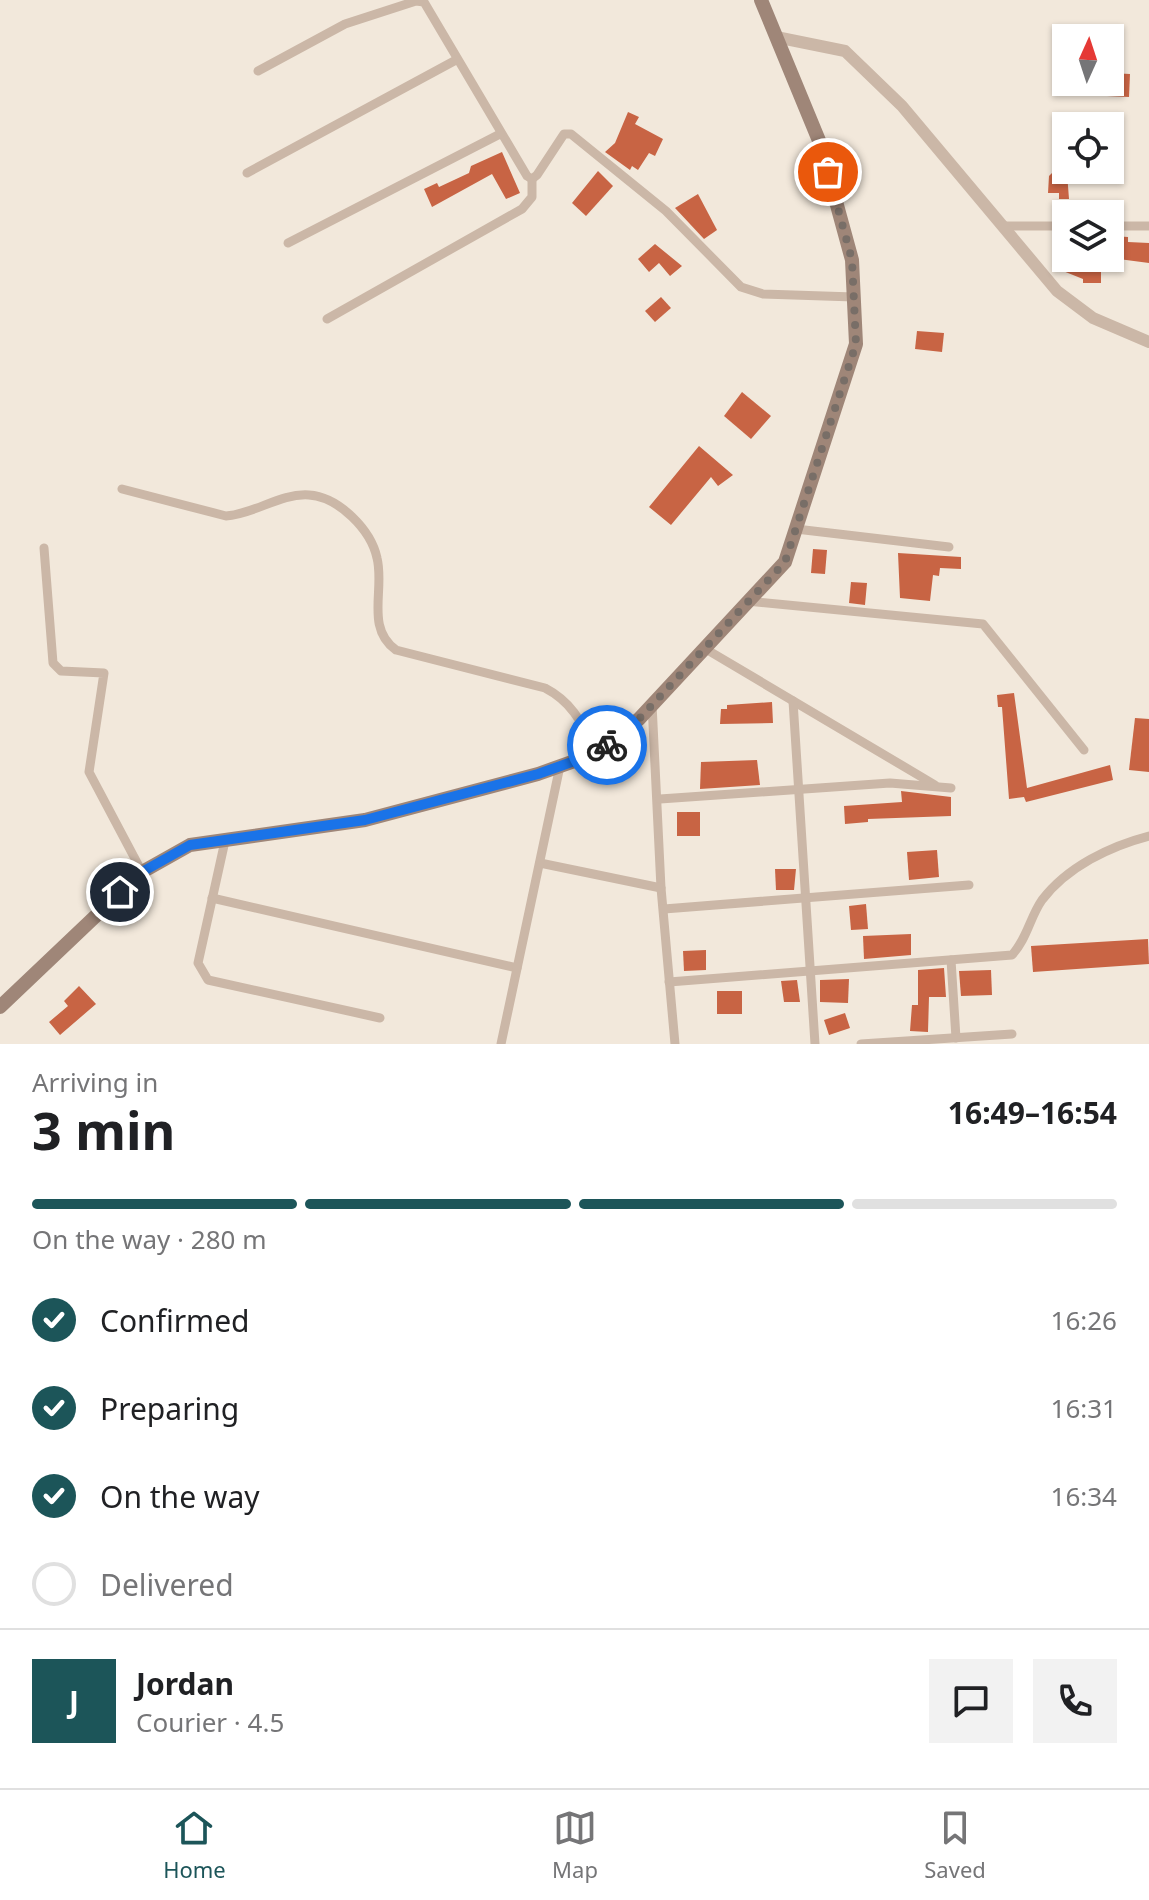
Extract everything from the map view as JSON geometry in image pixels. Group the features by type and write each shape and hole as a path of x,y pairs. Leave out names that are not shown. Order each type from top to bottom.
{"main road":[{"path":"0,1006 142,872 190,845 365,820 597,753 652,704 785,562 856,344 854,297 852,260 820,143 761,0"}],"street":[{"path":"258,71 345,24 416,1 430,9 500,134 532,179"},
{"path":"776,37 845,51 902,106 1006,226 1057,291 1093,318 1149,342"},
{"path":"247,173 456,60"},
{"path":"288,243 500,134"},
{"path":"327,319 522,209 532,197 532,179 564,134 571,134 666,211 741,287 763,294 854,297"},
{"path":"1006,226 1052,226"},
{"path":"1124,226 1149,226"},
{"path":"122,489 226,516 243,515 294,496 309,495 340,506 370,542 377,556 377,614 389,645 396,650 545,688 574,709 597,753"},
{"path":"796,529 949,547"},
{"path":"44,548 53,663 61,671 104,673 89,772 142,872"},
{"path":"747,601 983,624 1084,750"},
{"path":"704,648 939,787"},
{"path":"793,701 808,897 815,1044"},
{"path":"652,704 660,799 661,888 675,1044"},
{"path":"501,1044 560,766"},
{"path":"660,799 890,783 951,788"},
{"path":"669,982 1012,955 1022,944 1042,900 1070,872 1104,852 1149,836"},
{"path":"225,841 198,963 208,980 380,1018"},
{"path":"540,863 661,888"},
{"path":"664,909 969,885"},
{"path":"212,898 517,968"},
{"path":"951,960 956,1038"},
{"path":"861,1044 1012,1034"}],"building":[{"path":"1124,74 1130,74 1129,97 1107,96 1124,96"},
{"path":"628,112 639,117 635,124 663,139 655,156 649,153 638,170 632,166 630,170 605,152 615,143"},
{"path":"502,152 520,193 506,199 492,174 432,207 424,189 437,183 439,187 469,173 471,166"},
{"path":"598,171 613,186 586,216 572,203"},
{"path":"1052,173 1052,184 1068,184 1069,199 1059,199 1059,193 1048,193"},
{"path":"698,194 717,230 704,239 675,208"},
{"path":"1124,237 1128,237 1128,242 1149,243 1149,263 1124,260"},
{"path":"655,244 682,266 670,276 659,263 649,272 638,259"},
{"path":"1066,272 1101,272 1101,283 1083,283 1083,279"},
{"path":"661,297 671,308 655,322 645,311"},
{"path":"917,331 944,333 942,352 915,349"},
{"path":"742,392 771,416 751,439 724,416"},
{"path":"699,446 733,475 718,486 711,477 671,525 649,507"},
{"path":"813,549 827,550 825,574 811,573"},
{"path":"898,553 961,557 961,569 940,568 939,576 933,575 930,601 900,598"},
{"path":"851,582 867,583 865,605 849,603"},
{"path":"1014,693 1027,788 1110,765 1113,780 1026,802 1024,797 1009,799 1002,707 998,707 997,695"},
{"path":"772,702 773,723 720,724 721,709 727,709 727,705"},
{"path":"1135,718 1149,719 1149,772 1129,770"},
{"path":"757,760 760,785 700,789 701,762"},
{"path":"901,791 951,797 951,816 868,819 868,822 845,824 844,806 902,802"},
{"path":"677,812 700,812 700,836 677,836"},
{"path":"937,850 939,877 909,880 907,852"},
{"path":"775,869 796,869 794,890 776,890"},
{"path":"866,904 868,929 851,930 849,906"},
{"path":"911,934 911,955 864,959 863,936"},
{"path":"1148,939 1149,964 1033,972 1031,946"},
{"path":"706,950 706,970 684,971 683,951"},
{"path":"944,968 946,997 929,997 928,1032 910,1031 912,1005 918,1005 918,970"},
{"path":"991,970 992,995 961,996 959,971"},
{"path":"849,979 848,1003 820,1002 820,980"},
{"path":"797,980 800,1002 784,1002 781,981"},
{"path":"79,986 96,1004 60,1035 49,1022 68,1006 64,1001"},
{"path":"717,991 742,991 742,1014 717,1014"},
{"path":"845,1013 850,1028 829,1035 824,1020"}],"way so far":[{"path":"607,745 639,719 785,562 856,344 852,260 828,172"}],"route":[{"path":"120,892 142,872 190,845 365,820 538,774 597,753 607,745"}]}
